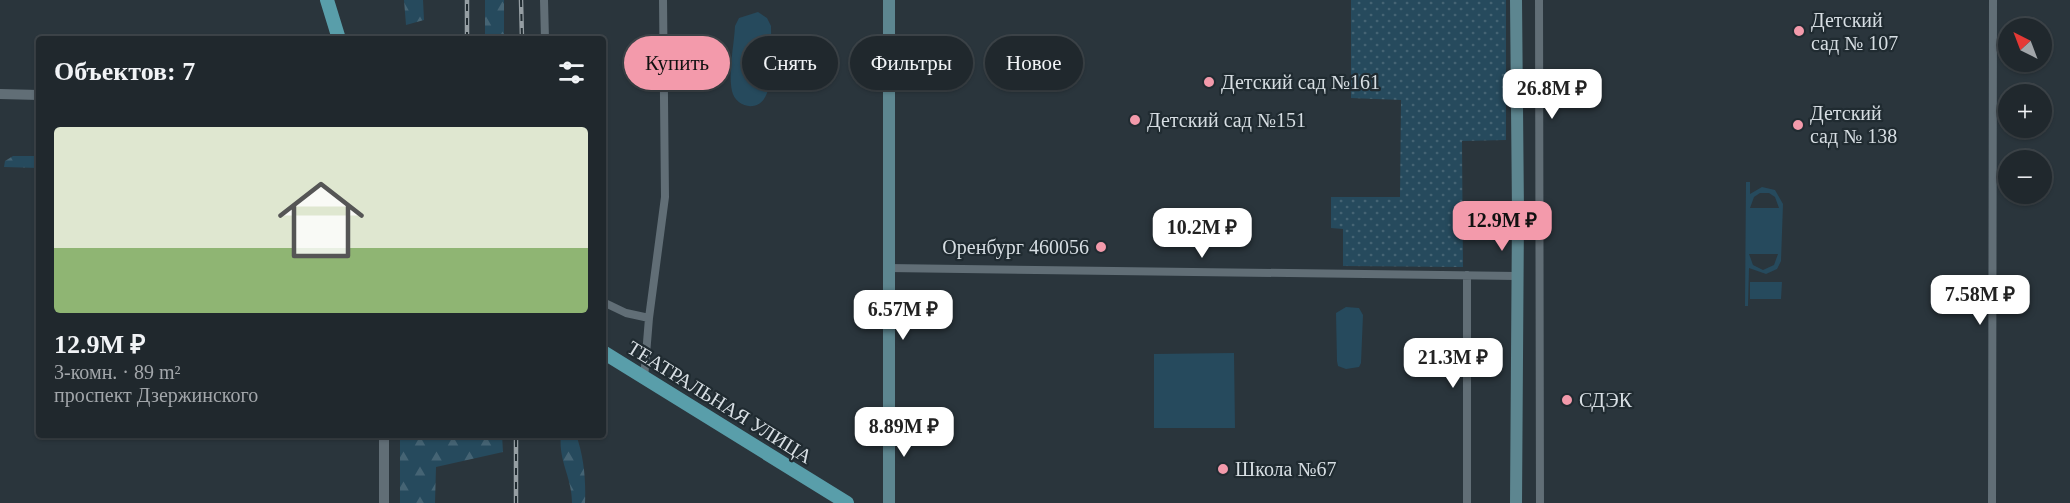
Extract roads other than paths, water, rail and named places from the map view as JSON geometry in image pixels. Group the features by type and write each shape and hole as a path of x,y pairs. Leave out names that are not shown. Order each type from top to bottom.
{"main road":[{"path":"327,0 338,36"},
{"path":"889,0 889,503"},
{"path":"1516,0 1516,503"},
{"name":"ТЕАТРАЛЬНАЯ УЛИЦА","path":"606,354 847,503"}],"street":[{"path":"544,0 545,36"},
{"path":"644,379 649,318 665,196 663,0"},
{"path":"1539,0 1540,503"},
{"path":"1992,503 1993,0"},
{"path":"0,94 36,95"},
{"path":"888,268 1517,276"},
{"path":"1467,275 1467,503"},
{"path":"606,304 626,313 649,318"},
{"path":"384,438 384,503"}],"railway":[{"path":"467,0 467,36"},
{"path":"521,0 522,36"},
{"path":"516,438 516,503"}],"place":[{"name":"Детский сад № 107","path":"1799,31"},
{"name":"Детский сад №161","path":"1209,82"},
{"name":"Детский сад №151","path":"1135,120"},
{"name":"Детский сад № 138","path":"1798,125"},
{"name":"Оренбург 460056","path":"1101,247"},
{"name":"СДЭК","path":"1567,400"},
{"name":"Школа №67","path":"1223,469"}]}
